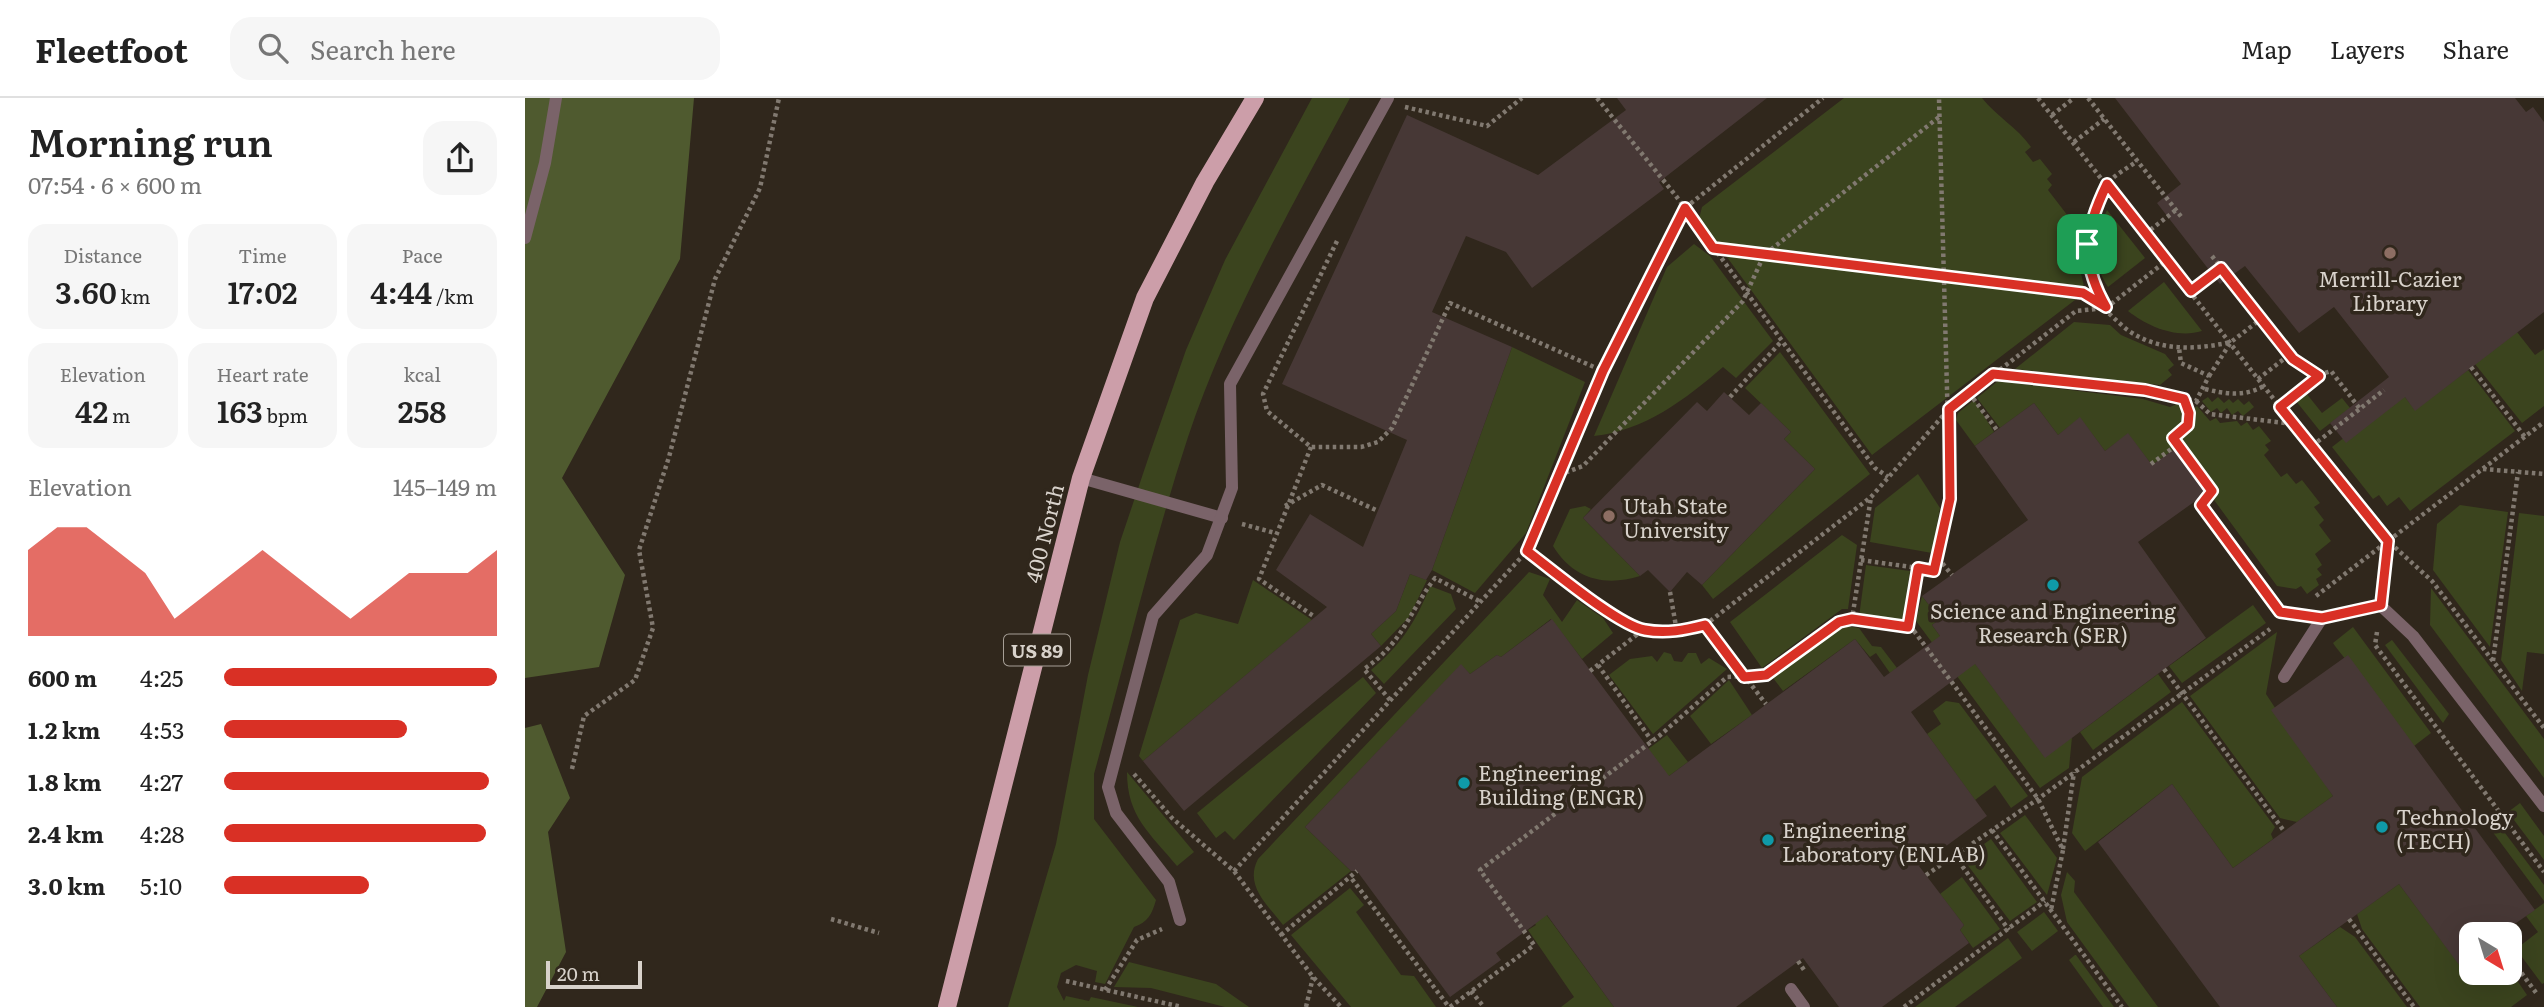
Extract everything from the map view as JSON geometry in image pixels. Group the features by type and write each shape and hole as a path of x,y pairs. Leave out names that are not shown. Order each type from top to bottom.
{"main road":[{"name":"400 North","path":"947,1007 1081,478 1145,298 1205,182 1255,98"}],"lane":[{"path":"525,238 545,163 556,98"},
{"path":"1180,920 1169,882 1116,813 1108,787 1153,616 1207,555 1232,488 1230,384 1388,98"},
{"path":"1081,478 1222,518"},
{"path":"2201,505 2280,612 2322,618 2381,605 2413,636 2544,806"},
{"path":"2284,677 2322,618"},
{"path":"1791,989 1804,1007"}],"path":[{"path":"572,769 584,716 635,680 653,628 639,550 669,457 715,279 760,188 779,98"},
{"path":"1397,119 1403,107 1487,126 1522,98"},
{"path":"1597,98 1685,208 1780,342 1875,468 1888,477"},
{"path":"1234,870 1527,551 1603,371 1685,208 1823,98"},
{"path":"1861,560 1934,571 1950,499 1939,98"},
{"path":"2038,98 2293,424 2388,541 2433,581 2544,727"},
{"path":"2052,115 2074,98"},
{"path":"2088,98 2183,219"},
{"path":"1559,475 1583,466 1747,296 1764,255 1939,116"},
{"path":"2074,142 2104,119"},
{"path":"2106,307 2091,275 2087,244 2095,209 2107,184 2137,161"},
{"path":"2145,234 2176,210"},
{"path":"1342,232 1263,394 1267,411 1311,447 1360,447 1378,442 1392,428 1450,303 1603,371"},
{"path":"1713,248 2083,293 2106,307 2137,335 2179,348 2207,347 2231,342"},
{"path":"2212,256 2289,355 2319,376"},
{"path":"1527,551 1598,604 1643,630 1677,632 1705,625 1871,497 1949,409 1993,374 2076,311 2106,307 2167,261"},
{"path":"2191,291 2221,268"},
{"path":"2196,401 2231,342 2261,318"},
{"path":"1730,397 1780,342"},
{"path":"2179,348 2181,363 2209,376"},
{"path":"2258,379 2289,355"},
{"path":"2471,368 2525,437"},
{"path":"2280,407 2319,376 2331,371 2360,409"},
{"path":"1993,374 2145,390 2196,401 2210,414 2293,424"},
{"path":"2204,389 2239,394 2251,393 2264,386"},
{"path":"2312,446 2384,390"},
{"path":"1969,393 1997,430"},
{"path":"2184,399 2189,413 2188,425 2173,438 2212,491 2201,505"},
{"path":"2151,464 2178,444"},
{"path":"1311,447 1285,506 1259,579 1315,617"},
{"path":"2482,469 2544,474"},
{"path":"2493,661 2518,472"},
{"path":"1285,506 1322,485 1378,511"},
{"path":"1852,619 1871,497"},
{"path":"1222,518 1275,533"},
{"path":"2388,541 2375,645 2544,872"},
{"path":"1937,557 1952,575"},
{"path":"1908,627 1918,568"},
{"path":"1430,574 1481,602"},
{"path":"1364,669 1391,648 1402,635 1422,596 1435,578"},
{"path":"1670,592 1677,632"},
{"path":"1352,878 1450,1007 1534,945 1480,870 1653,741 1727,677 1766,675 1839,622 1852,619 1908,627 1914,631 2038,799 2063,850"},
{"path":"1705,625 1766,704"},
{"path":"1590,671 1643,630"},
{"path":"1359,664 1391,700"},
{"path":"1598,665 1653,741"},
{"path":"2164,669 2284,831"},
{"path":"1130,769 1172,818 1234,870 1313,976 1341,1007"},
{"path":"2051,910 2074,772"},
{"path":"1926,875 2038,799"},
{"path":"1992,830 2122,1007"},
{"path":"1954,855 2009,930"},
{"path":"1281,935 1352,878 1357,871"},
{"path":"1904,1007 2045,901"},
{"path":"831,919 879,933"},
{"path":"2349,919 2414,1007"},
{"path":"1105,990 1137,940 1180,920"},
{"path":"2522,974 2537,994"},
{"path":"1306,1007 1313,976"},
{"path":"1066,981 1182,1007"},
{"path":"1471,991 1484,1007"}],"green space":[{"path":"525,98 694,98 680,259 562,478 625,575 599,667 525,678"},
{"path":"1312,98 1350,98 1262,264 1204,393 1162,520 1094,774 1094,819 1156,900 1149,917 1134,927 1105,984 1095,982 1097,971 1076,965 1061,973 1057,987 1064,1001 1066,996 1089,1001 1091,997 1138,1007 1008,1007 1056,844 1088,675 1120,542 1186,350 1225,260"},
{"path":"1844,98 1982,98 2031,147 2025,152 2033,162 2040,159 2052,174 2047,179 2052,185 2048,190 2078,229 2077,257 2084,286 2083,293 2075,300 1872,455 1699,219 1702,207"},
{"path":"2107,210 2145,258 2108,287 2097,259 2100,230"},
{"path":"1694,244 1710,256 1773,341 1736,378 1723,367 1663,412 1630,428 1594,436 1667,267"},
{"path":"2164,282 2202,331 2182,333 2162,330 2128,311"},
{"path":"2074,322 2110,325 2121,335 2165,354 2174,365 2168,370 2172,375 2160,385 2015,369"},
{"path":"2517,332 2535,355 2544,349 2544,406 2522,423 2475,364"},
{"path":"1512,347 1585,382 1526,533 1475,593 1432,570"},
{"path":"1780,352 1870,474 1713,599 1702,585 1815,469 1784,439 1791,432 1745,388"},
{"path":"2468,370 2515,431 2410,511 2399,497 2387,506 2379,495 2373,499 2332,447 2402,393 2415,410"},
{"path":"1998,381 2143,399 2170,407 2177,404 2192,410 2197,406 2210,421 2216,418 2220,423 2237,421 2241,426 2247,422 2253,430 2259,426 2271,441 2265,445 2269,450 2264,455 2281,477 2287,473 2296,484 2302,480 2320,503 2314,507 2324,520 2319,525 2331,541 2315,554 2322,565 2317,569 2322,575 2316,579 2319,585 2307,594 2301,586 2296,589 2277,586 2176,448 2152,465 2128,434 2105,451 2080,418 2058,435 2034,403 2000,428 1977,398"},
{"path":"2306,393 2322,413 2342,398 2350,408 2320,431 2296,401"},
{"path":"2208,397 2212,402 2218,397 2224,403 2229,399 2233,403 2238,399 2244,405 2249,401 2254,407 2243,416 2238,411 2232,415 2227,408 2221,413 2217,408 2211,412 2202,401"},
{"path":"1974,400 1994,432 1975,446 1956,420 1958,413"},
{"path":"1918,474 1940,508 1932,553 1870,542 1875,508"},
{"path":"2460,505 2508,512 2490,647 2433,570 2437,524"},
{"path":"1585,506 1591,509 1583,518 1640,576 1614,581 1591,578 1570,566 1561,557 1553,546 1570,509"},
{"path":"2519,513 2544,516 2544,654 2527,652 2522,691 2501,660"},
{"path":"1842,535 1857,545 1848,609 1842,609 1762,668 1730,622"},
{"path":"1866,565 1910,571 1902,622 1859,617"},
{"path":"1529,572 1550,579 1543,595 1562,622 1577,600 1603,618 1613,633 1582,659 1551,619 1501,657 1497,655 1470,674 1461,665 1305,827 1351,871 1283,925 1256,886 1254,869 1258,859"},
{"path":"1410,574 1427,580 1409,617 1381,646 1371,634 1396,611"},
{"path":"1253,580 1312,620 1143,761 1139,756 1180,620 1196,613 1238,624"},
{"path":"1430,586 1451,594 1456,609 1384,684 1371,670 1406,632"},
{"path":"2431,588 2544,739 2544,778 2430,625"},
{"path":"1922,596 1940,619 1932,625 1940,636 1949,629 2045,757 2072,737 2069,768 2040,788 1916,621"},
{"path":"2253,605 2266,623 2182,683 2169,666"},
{"path":"1845,626 1859,628 1872,646 1881,647 1897,668 1890,673 1876,653 1870,657 1855,639 1783,691 1773,678"},
{"path":"2353,627 2431,733 2414,746 2333,643"},
{"path":"2277,632 2266,694 2333,796 2297,822 2280,818 2190,696"},
{"path":"2392,640 2449,714 2443,723 2385,645"},
{"path":"1664,652 1671,654 1674,661 1682,662 1688,653 1696,653 1701,664 1709,658 1727,669 1653,734 1609,675 1630,659 1652,656 1657,662"},
{"path":"2158,674 2171,692 2093,750 2080,732"},
{"path":"1363,677 1376,693 1234,840 1225,831 1216,838 1197,813"},
{"path":"1729,680 1752,715 1711,744 1690,716"},
{"path":"1946,701 1959,703 2028,796 2011,808 1995,785 1975,800 1927,734 1941,724 1933,711"},
{"path":"2182,702 2275,827 2271,834 2273,839 2233,868 2172,784 2085,851 2072,833 2082,777"},
{"path":"541,724 570,798 548,832 566,952 537,1007 525,1007 525,728"},
{"path":"1667,735 1688,762 1523,883 1614,1007 1561,1007 1574,997 1528,930 1536,925 1519,903 1498,860"},
{"path":"1127,772 1194,852 1177,866 1149,834 1136,813 1128,788"},
{"path":"2520,803 2544,836 2544,860 2508,812"},
{"path":"2025,815 2057,858 2047,895 2000,833"},
{"path":"2496,821 2544,885 2544,901 2489,827"},
{"path":"1991,839 2037,902 2010,921 1963,859"},
{"path":"2067,872 2075,881 2074,892 2158,1007 2129,1007 2067,922 2061,895"},
{"path":"1962,877 2000,929 1973,948 1960,930 1964,925 1940,894"},
{"path":"2399,884 2459,964 2459,985 2520,985 2527,995 2511,1007 2420,1007 2362,929 2357,914"},
{"path":"1350,888 1364,905 1356,912 1401,975 1414,976 1436,1007 1351,1007 1291,935"},
{"path":"2544,903 2542,984 2522,957 2522,944 2538,932 2526,916"},
{"path":"2044,912 2058,931 2032,951 2017,932"},
{"path":"2340,927 2355,937 2407,1007 2337,1007 2299,956"},
{"path":"2008,938 2022,958 1955,1007 1915,1007"},
{"path":"2075,955 2114,1007 2103,1007 2069,960"},
{"path":"1129,962 1216,984 1249,1007 1225,1007 1151,988 1114,987"}],"building":[{"path":"1617,98 1767,98 1659,182 1664,189 1532,288 1506,252 1466,236 1432,312 1512,347 1432,570 1426,580 1410,574 1396,611 1371,634 1381,646 1184,811 1143,761 1327,607 1276,570 1310,514 1363,547 1407,440 1282,384 1407,115 1538,175 1626,110"},
{"name":"Merrill-Cazier Library","path":"2115,98 2515,98 2526,112 2533,107 2544,122 2544,312 2415,411 2405,397 2346,443 2330,423 2389,377 2334,307 2299,333 2245,266 2220,284 2157,203 2181,184"},
{"path":"1724,392 1749,415 1761,403 1791,432 1784,439 1815,469 1702,585 1687,572 1670,592 1648,570 1640,576 1583,518 1697,402 1707,411"},
{"path":"2034,403 2058,435 2080,417 2105,451 2128,433 2152,465 2176,448 2208,492 2138,542 2206,638 2045,758 1975,664 1911,712 1987,816 1919,866 1964,925 1960,930 1969,943 1882,1007 1839,1007 1803,958 1736,1007 1614,1007 1547,915 1496,953 1501,960 1450,997 1357,871 1351,871 1305,827 1461,664 1470,674 1497,655 1501,657 1552,619 1669,776 1855,639 1884,677 1940,636 1932,625 1940,619 1922,596 2028,520 1975,446"},
{"name":"Technology (TECH)","path":"2348,655 2535,910 2518,922 2459,922 2459,965 2399,884 2299,956 2337,1007 2220,1007 2098,842 2172,784 2233,868 2333,796 2271,710"}],"place":[{"name":"Merrill-Cazier Library","path":"2390,253"},
{"name":"Utah State University","path":"1609,516"},
{"name":"Science and Engineering Research (SER)","path":"2053,585"},
{"name":"Engineering Building (ENGR)","path":"1464,783"},
{"name":"Technology (TECH)","path":"2382,827"},
{"name":"Engineering Laboratory (ENLAB)","path":"1768,840"}],"route":[{"path":"2107,184 2191,291 2221,268 2293,359 2319,376 2280,407 2388,541 2381,605 2322,618 2280,612 2201,505 2212,491 2173,438 2188,425 2189,413 2184,399 2145,390 1993,374 1949,409 1950,499 1934,571 1918,568 1908,627 1852,619 1839,622 1766,675 1744,677 1705,625 1677,632 1643,630 1598,604 1527,551 1603,371 1685,208 1713,248 2083,293 2106,307 2091,275 2087,244 2089,226 2107,184"}]}
